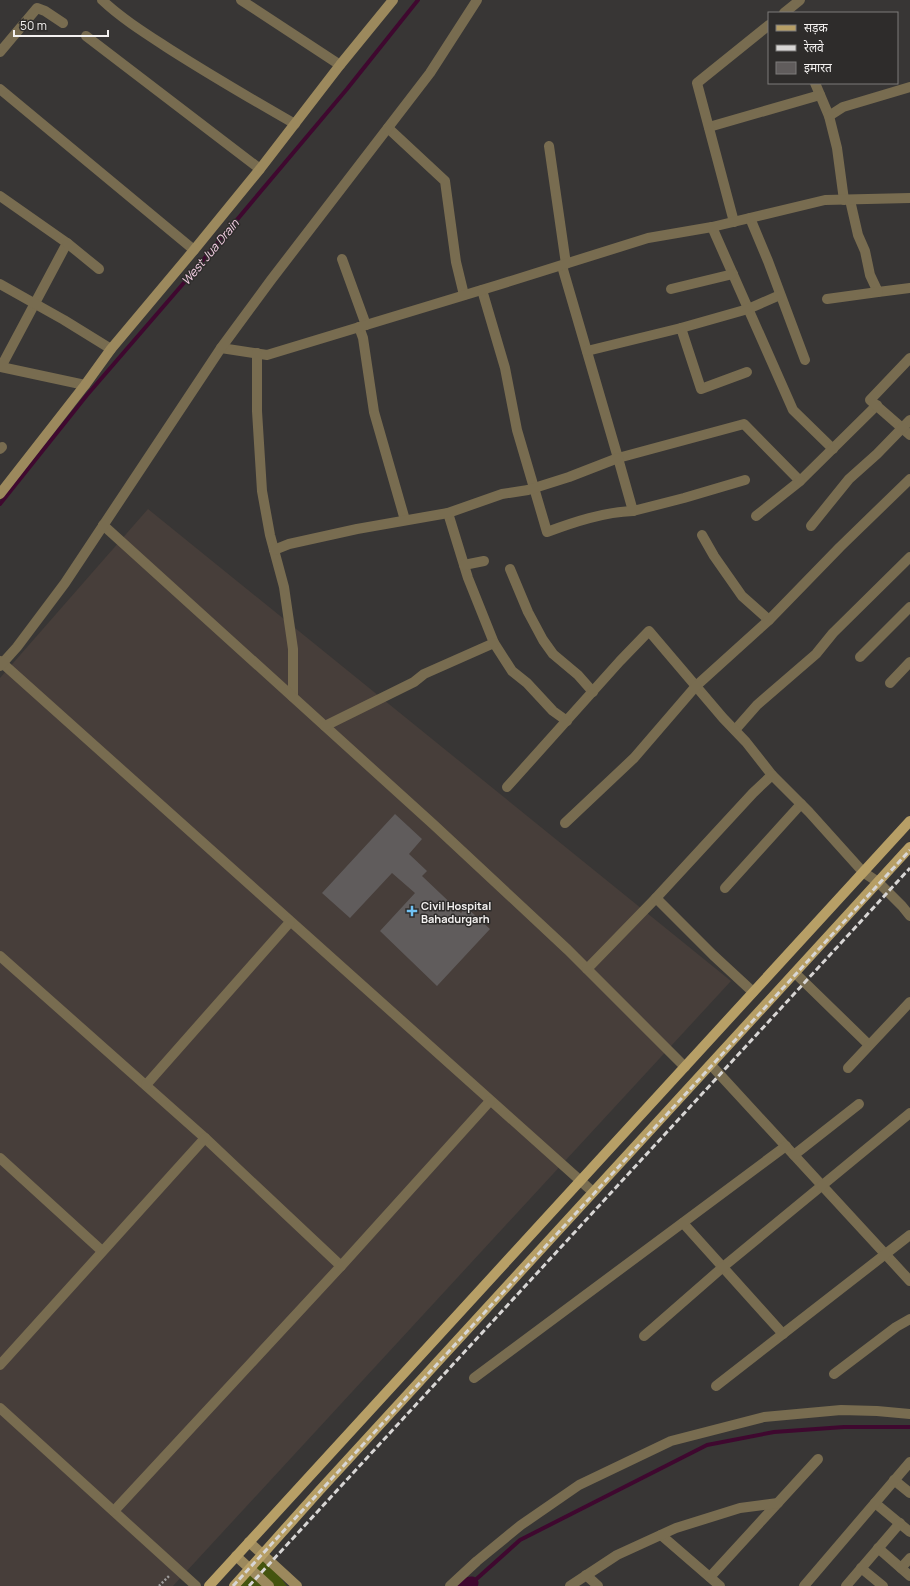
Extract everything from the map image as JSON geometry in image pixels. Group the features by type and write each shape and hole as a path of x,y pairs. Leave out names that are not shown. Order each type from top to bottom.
{"main road":[{"path":"0,494 85,385 111,349 260,169 340,65 393,0"},
{"path":"209,1586 910,821"},
{"path":"234,1586 910,847"},
{"path":"249,1542 297,1586"},
{"path":"236,1556 269,1586"}],"street":[{"path":"102,0 110,8 184,58 295,124"},
{"path":"241,0 340,65"},
{"path":"477,0 430,73 271,280 221,348 65,584 17,647 1,664 593,1192"},
{"path":"785,12 800,0"},
{"path":"0,52 37,8 45,11 63,23"},
{"path":"734,222 697,83 768,26"},
{"path":"86,36 260,169"},
{"path":"815,84 829,116 847,200 858,235 865,251 870,275 878,292"},
{"path":"829,116 843,107 910,87"},
{"path":"0,89 194,250"},
{"path":"709,127 820,95"},
{"path":"388,128 445,181 456,262 464,295"},
{"path":"549,146 564,265 633,511"},
{"path":"0,196 67,243 99,269"},
{"path":"221,348 267,355 648,238 712,227 825,200 910,198"},
{"path":"750,218 768,261 805,360"},
{"path":"712,227 793,410 833,449"},
{"path":"67,243 1,367 85,385"},
{"path":"342,259 363,326 363,338 374,412 405,520"},
{"path":"671,289 732,274"},
{"path":"0,284 64,320 111,349"},
{"path":"827,300 910,288"},
{"path":"482,290 504,368 517,430 547,532 595,517 633,511 745,480"},
{"path":"587,351 680,328 748,309 780,295"},
{"path":"680,328 701,389 747,372"},
{"path":"256,353 257,411 262,491 274,550 284,587 293,649 293,697"},
{"path":"910,358 870,400 910,435"},
{"path":"756,516 800,481 877,406"},
{"path":"811,526 849,479 877,454 910,420"},
{"path":"274,550 289,544 330,535 448,513 502,494 534,488 569,477 618,458 744,424 800,481"},
{"path":"565,823 634,758 696,686 769,620 840,547 910,479"},
{"path":"448,513 464,565 494,643 512,671 553,710 567,721"},
{"path":"103,525 434,825 587,969 684,1067"},
{"path":"702,535 714,556 742,596 769,620"},
{"path":"735,730 756,705 816,654 833,633 910,557"},
{"path":"464,565 484,561"},
{"path":"510,569 528,612 543,640 553,654 578,675 592,692"},
{"path":"860,657 910,607"},
{"path":"507,787 548,740 649,632 746,742 772,775 864,872 878,882 910,916"},
{"path":"325,726 414,682 424,674 494,643"},
{"path":"890,683 910,662"},
{"path":"587,969 656,898 752,793 772,775"},
{"path":"725,888 801,804"},
{"path":"656,898 713,955 753,992"},
{"path":"146,1085 290,922"},
{"path":"0,956 205,1138 341,1266"},
{"path":"795,973 869,1045"},
{"path":"848,1068 910,1002"},
{"path":"711,1065 910,1281"},
{"path":"114,1511 341,1266 490,1101"},
{"path":"794,1155 859,1104"},
{"path":"644,1336 723,1267 910,1113"},
{"path":"0,1365 205,1138"},
{"path":"474,1378 786,1146"},
{"path":"0,1158 102,1252"},
{"path":"683,1223 783,1334"},
{"path":"716,1386 910,1235"},
{"path":"834,1374 896,1327 910,1319"},
{"path":"0,1408 196,1586"},
{"path":"451,1585 521,1525 579,1485 671,1441 720,1427 764,1417 841,1410 910,1414"},
{"path":"710,1577 818,1459"},
{"path":"804,1586 910,1462"},
{"path":"894,1480 910,1493"},
{"path":"570,1586 617,1555 676,1528 740,1508 778,1503"},
{"path":"875,1503 910,1532"},
{"path":"846,1586 900,1523"},
{"path":"662,1535 720,1586"},
{"path":"878,1548 910,1576"},
{"path":"901,1568 910,1558"},
{"path":"861,1568 882,1586"},
{"path":"586,1576 598,1586"}],"shaded area":[{"path":"148,509 731,981 173,1586 0,1586 0,678"}],"green space":[{"path":"262,1554 287,1586 234,1586"}],"building":[{"path":"395,814 422,839 409,854 427,871 422,876 461,913 466,907 490,929 437,986 380,931 415,893 392,873 350,918 322,893"}],"waterway":[{"name":"West Jua Drain","path":"0,504 87,395 347,89 418,0"},
{"path":"472,1583 520,1540 707,1445 774,1432 844,1427 910,1427"},
{"path":"455,1586 472,1583"}],"railway":[{"path":"233,1586 910,850"},
{"path":"249,1586 910,868"}],"place":[{"name":"Civil Hospital Bahadurgarh","path":"412,911"}]}
